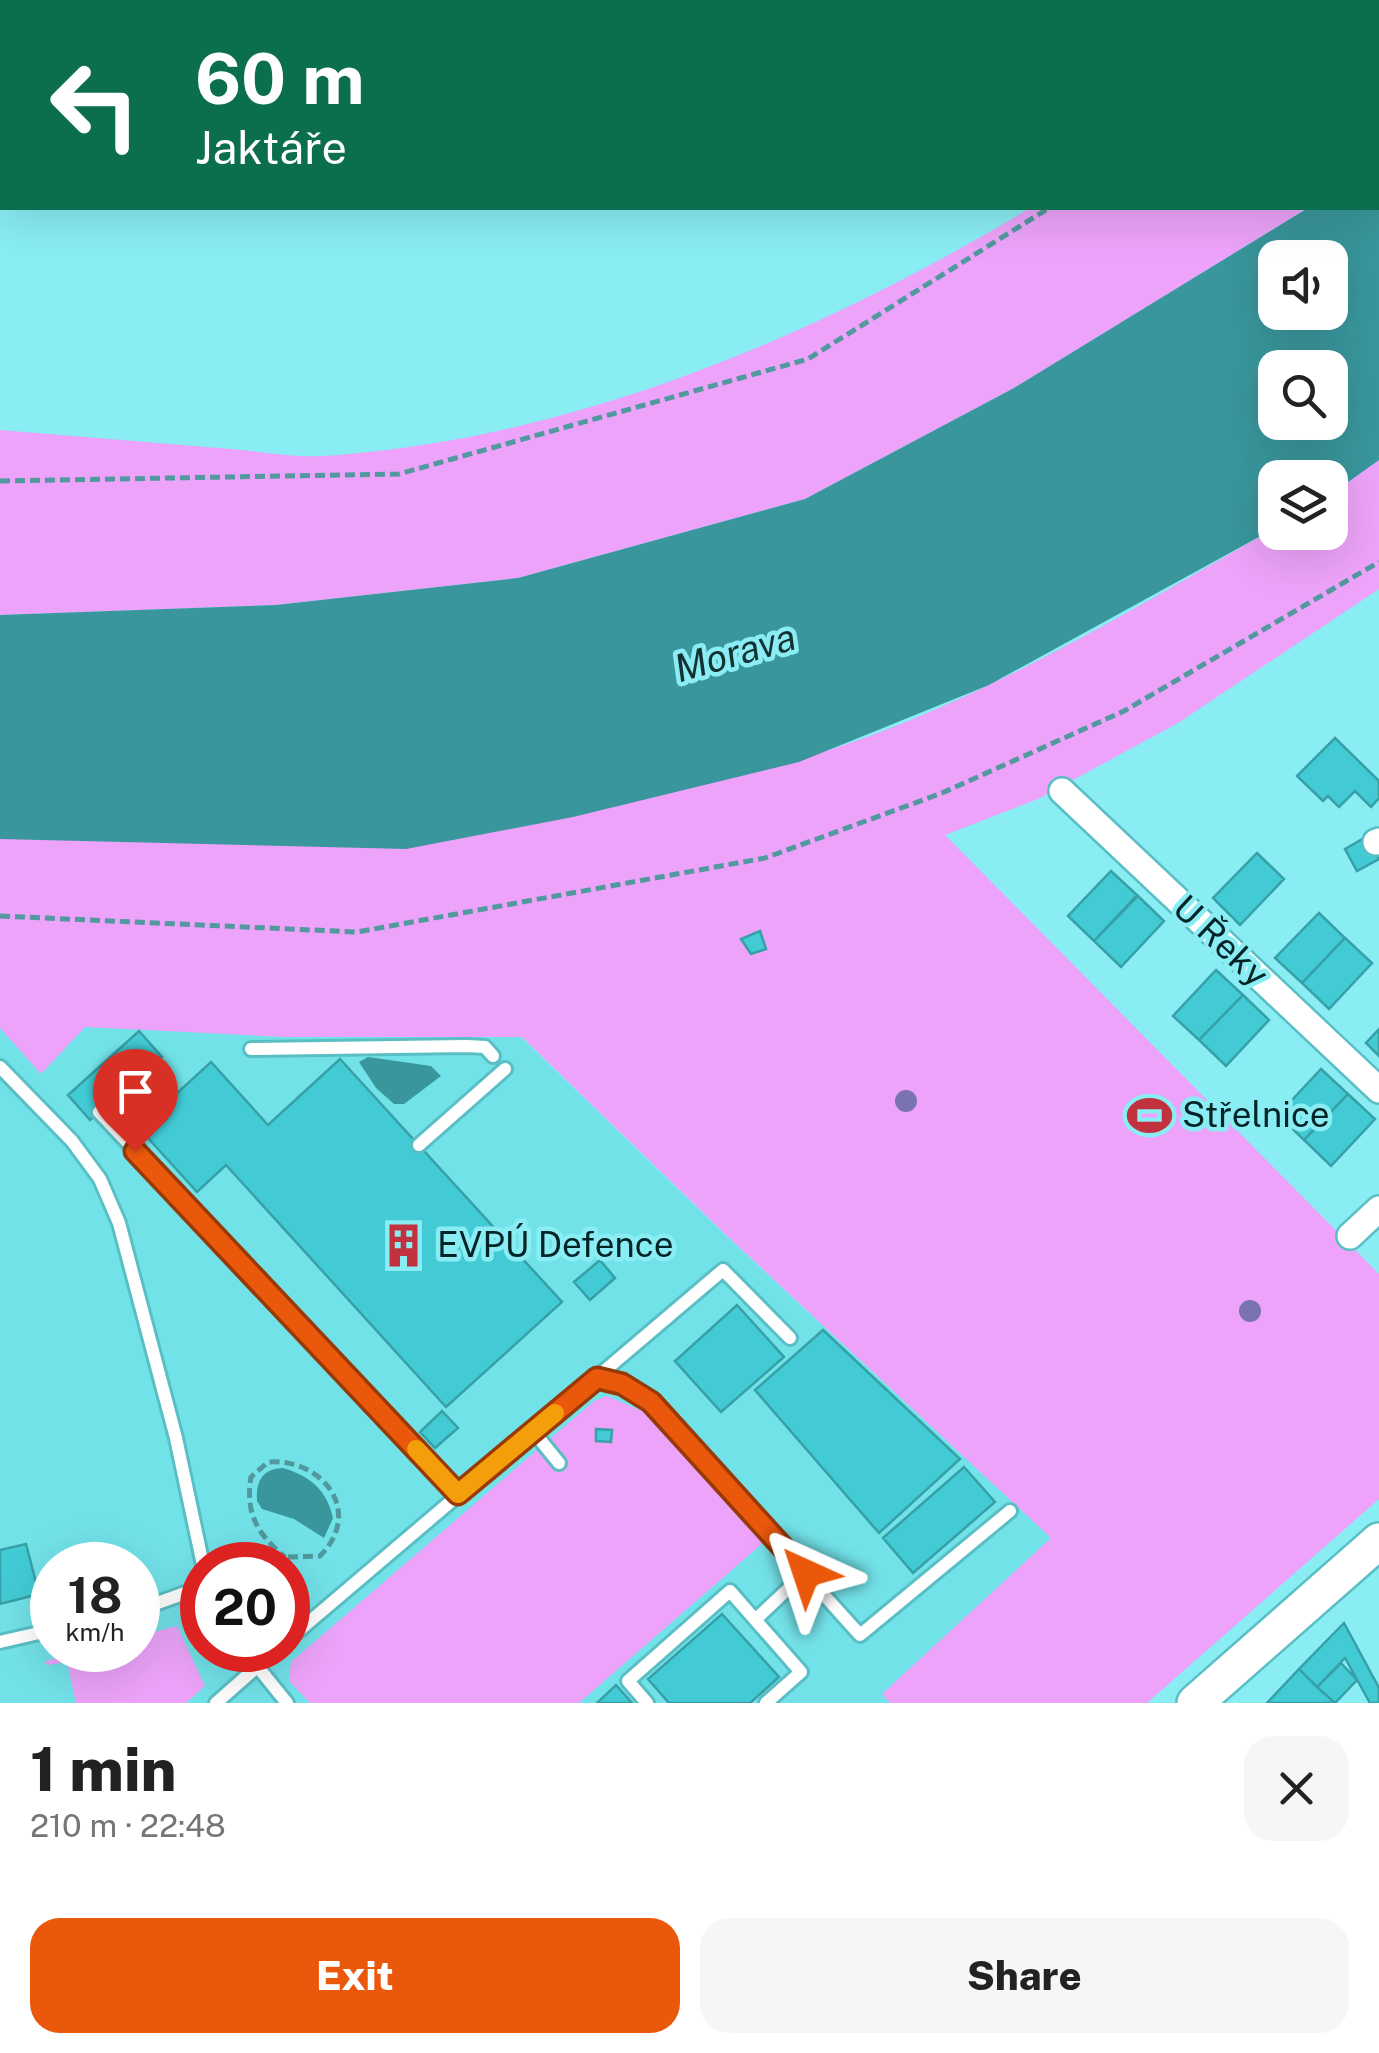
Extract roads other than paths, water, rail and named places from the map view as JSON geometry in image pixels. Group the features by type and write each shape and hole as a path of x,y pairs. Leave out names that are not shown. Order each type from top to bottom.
{"main road":[{"path":"1195,1703 1379,1541"}],"street":[{"name":"U Řeky","path":"1062,791 1379,1090"},
{"path":"1350,1236 1379,1209"}],"lane":[{"path":"251,1049 467,1046 485,1048 493,1056"},
{"path":"0,1068 72,1141 100,1179 118,1224 176,1438 197,1542"},
{"path":"419,1145 505,1069"},
{"path":"99,1112 458,1494"},
{"path":"310,1621 723,1270 790,1338"},
{"path":"597,1378 622,1384 651,1402 860,1635 1010,1511"},
{"path":"533,1431 559,1463"},
{"path":"756,1620 806,1573"},
{"path":"647,1703 628,1681 730,1591 801,1672 766,1703"},
{"path":"0,1642 30,1635"},
{"path":"216,1703 250,1672"},
{"path":"258,1672 287,1703"}],"water":[{"name":"Morava","path":"1305,210 1379,210 1379,460 1348,482 1348,460 1258,460 1258,537 989,685 799,762 573,817 406,849 0,839 0,615 276,605 518,578 805,499 1014,388"},
{"path":"368,1057 431,1066 441,1076 404,1104 394,1104 376,1088 359,1062"},
{"path":"283,1468 301,1475 322,1492 333,1518 324,1538 294,1519 262,1509 257,1501 262,1477"}],"place":[{"name":"Střelnice","path":"1149,1115"},
{"name":"EVPÚ Defence","path":"404,1245"}]}
